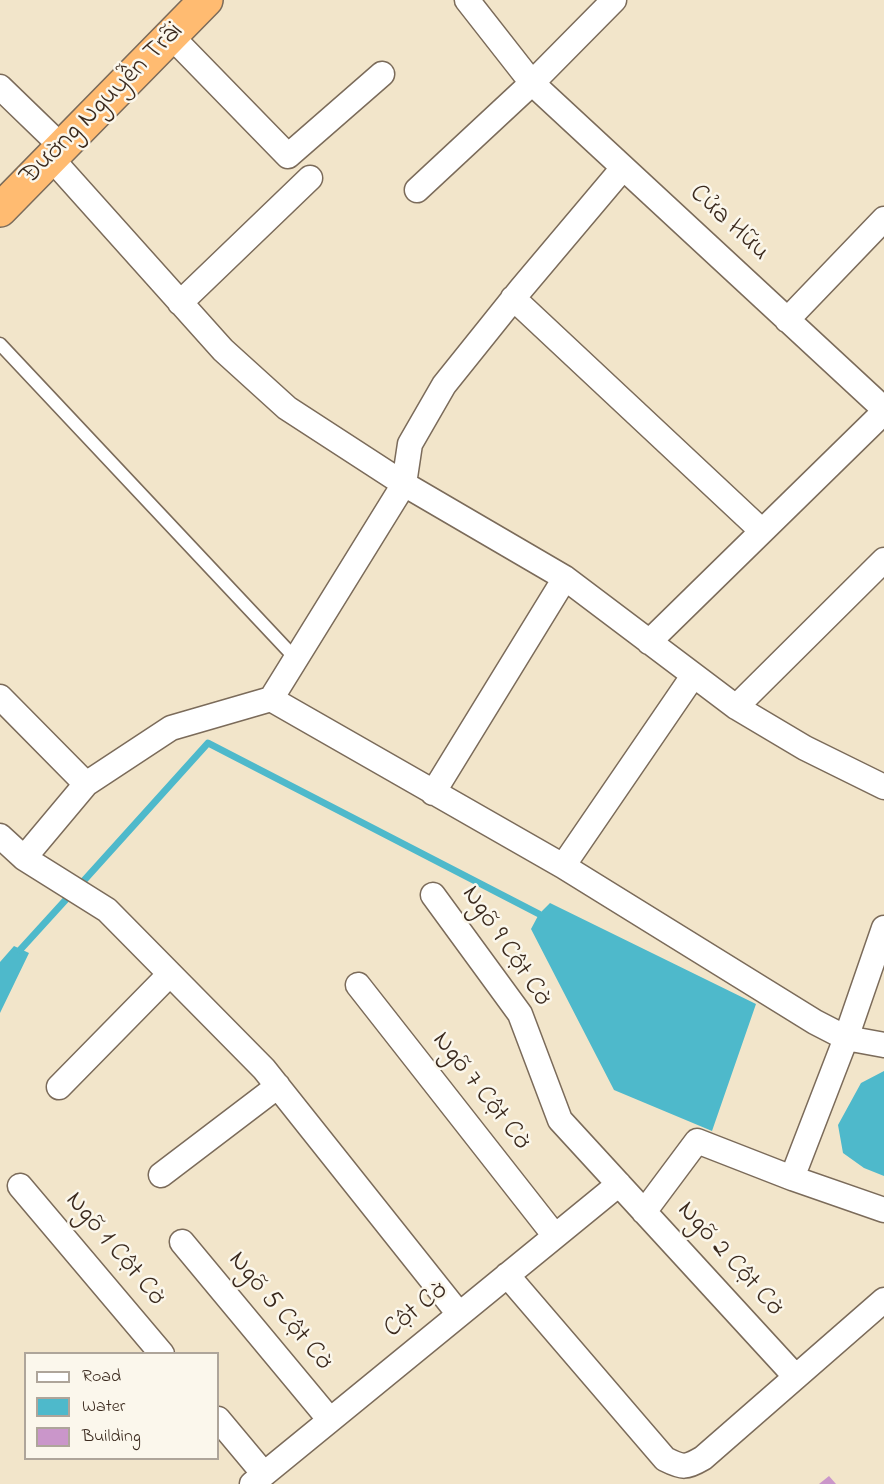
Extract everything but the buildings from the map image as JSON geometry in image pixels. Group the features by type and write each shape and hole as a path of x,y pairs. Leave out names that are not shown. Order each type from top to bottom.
{"highway":[{"name":"Đường Nguyễn Trãi","path":"0,210 206,0"}],"street":[{"name":"Cửa Hữu","path":"467,0 532,83 884,411"},
{"path":"417,190 532,83 614,0"},
{"path":"171,36 288,156 382,74"},
{"path":"0,87 180,303 223,351 286,408 404,484 565,578 736,707 805,748 884,787"},
{"path":"24,858 86,784 171,728 271,699 404,484 410,444 444,385 513,298 623,168"},
{"path":"180,303 310,178"},
{"path":"787,320 884,219"},
{"path":"513,298 762,531"},
{"path":"649,642 884,411"},
{"path":"736,707 884,560"},
{"path":"433,793 565,578"},
{"path":"563,866 693,676"},
{"path":"0,697 86,784"},
{"path":"271,699 563,866 805,1016 846,1038 884,1045"},
{"path":"0,836 24,858 107,910 264,1069 459,1314"},
{"name":"Ngõ 9 Cột Cờ","path":"433,895 520,1014 560,1120 619,1184"},
{"path":"792,1179 846,1038 884,928"},
{"path":"59,1087 170,974"},
{"name":"Ngõ 7 Cột Cờ","path":"358,985 555,1236"},
{"path":"161,1175 278,1086"},
{"path":"644,1212 697,1141 792,1179 884,1210"},
{"name":"Ngõ 2 Cột Cờ","path":"619,1184 795,1376"},
{"name":"Cột Cờ","path":"258,1479 619,1184"},
{"name":"Ngõ 1 Cột Cờ","path":"20,1186 161,1352"},
{"name":"Ngõ 5 Cột Cờ","path":"182,1242 330,1420"},
{"path":"507,1275 665,1459 689,1467 703,1458 884,1300"},
{"path":"219,1420 258,1479"}],"lane":[{"path":"0,344 296,659"}],"water":[{"path":"550,903 756,1004 712,1131 614,1090 531,929 539,914"},
{"path":"14,946 29,953 0,1013 0,962"},
{"path":"884,1071 884,1176 864,1168 843,1153 838,1125 861,1083"}],"waterway":[{"path":"79,886 208,743 539,914"},
{"path":"20,950 71,894"}]}
